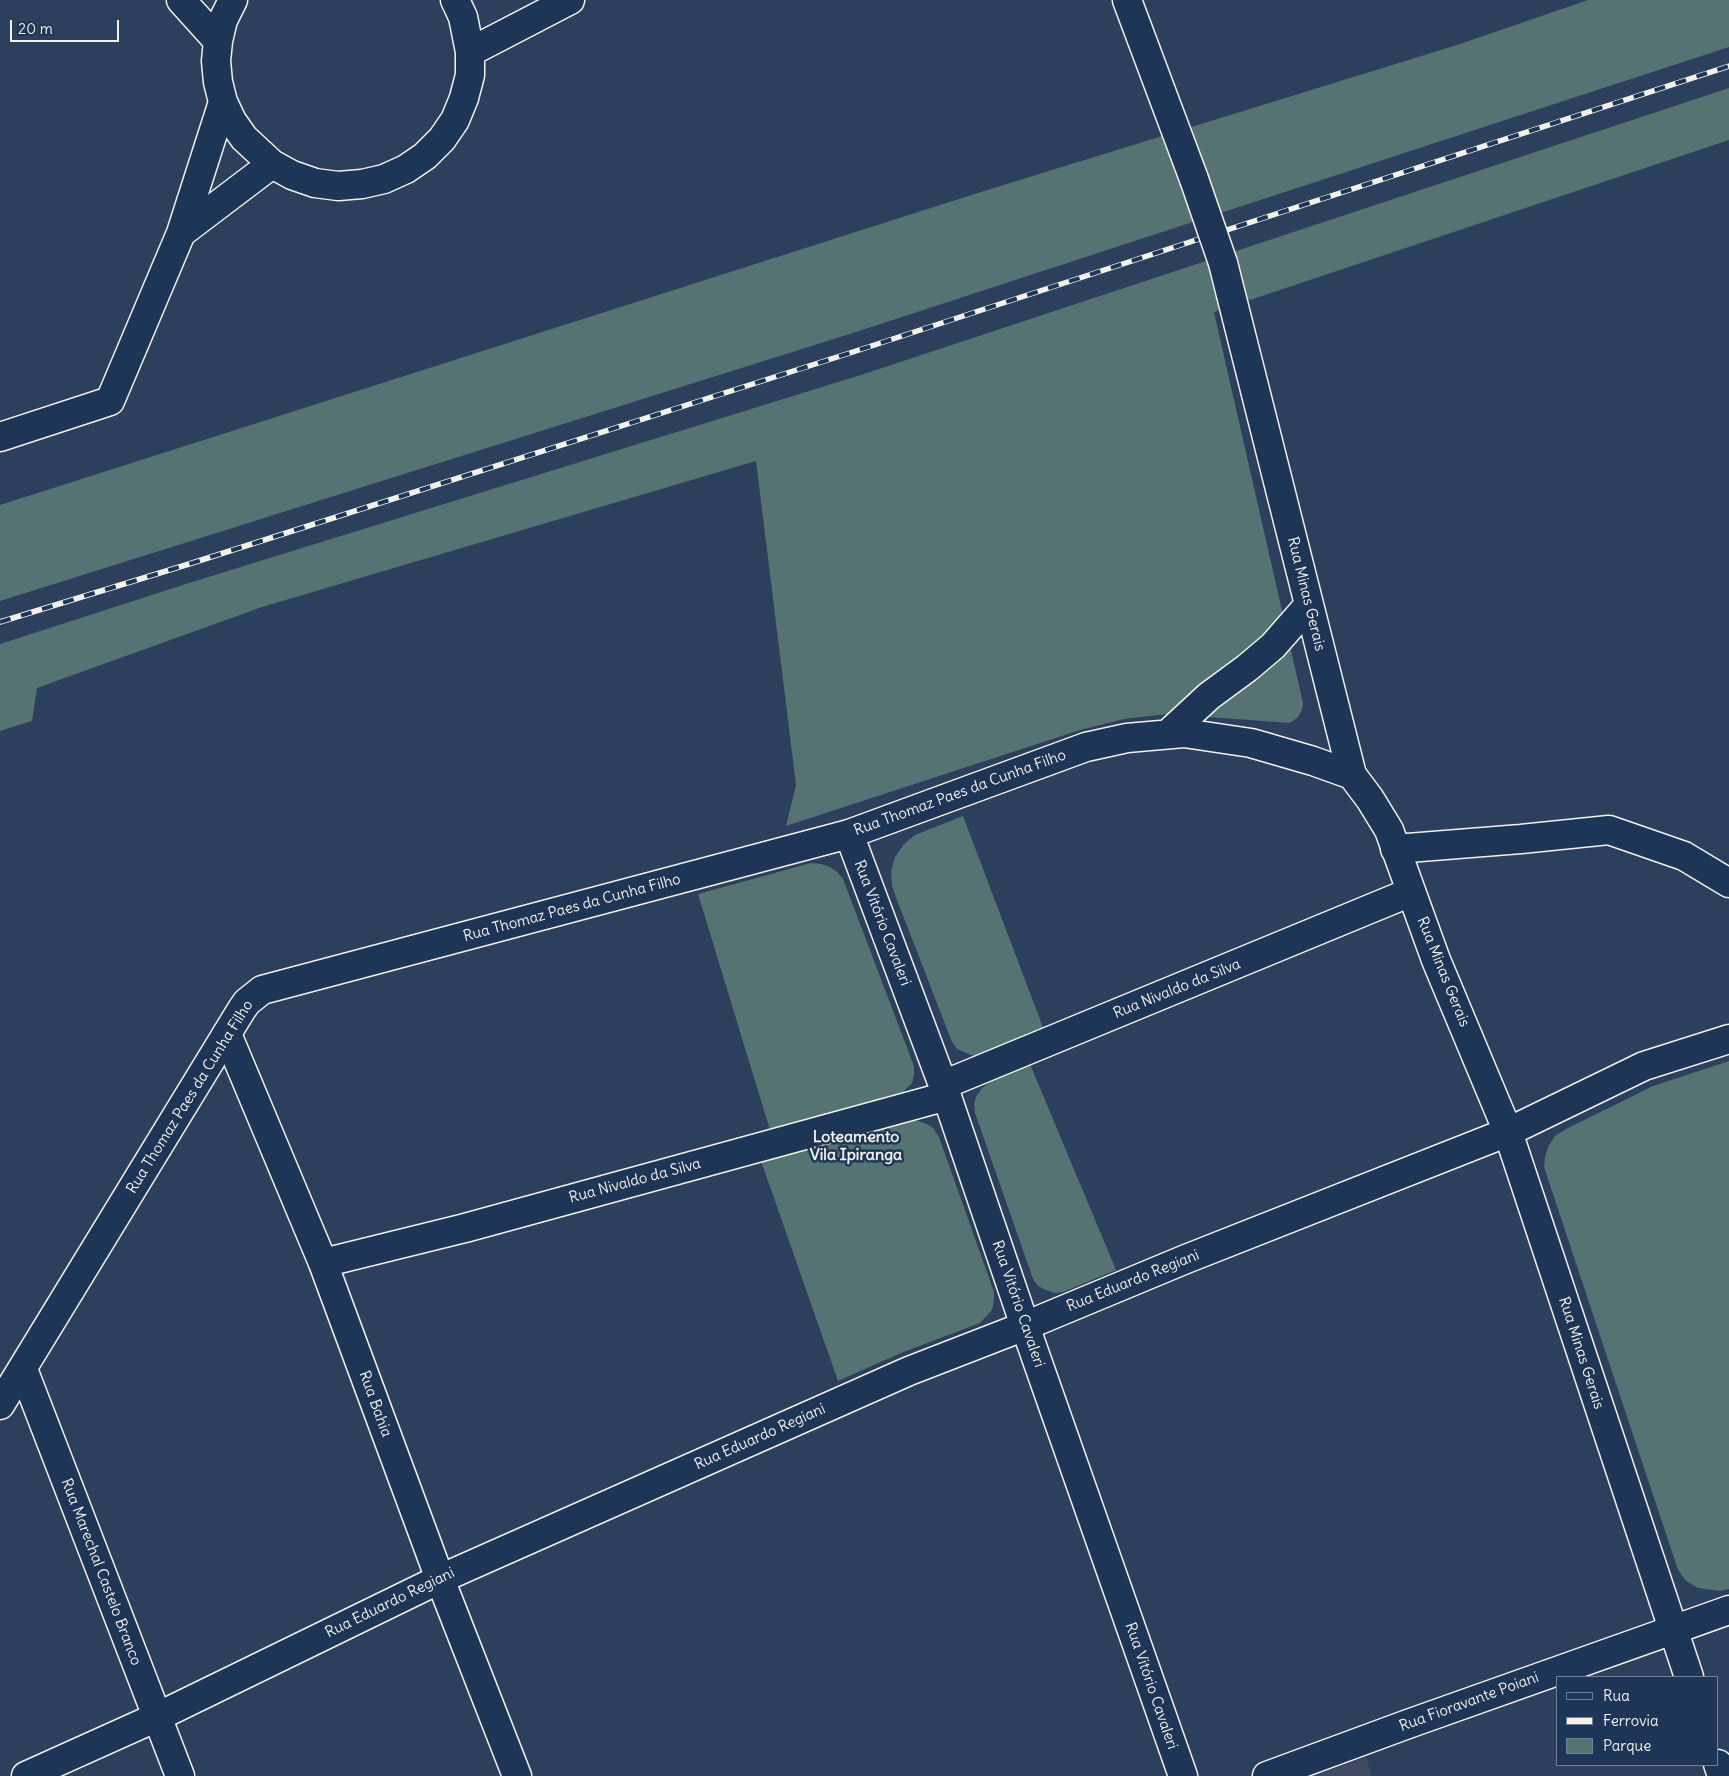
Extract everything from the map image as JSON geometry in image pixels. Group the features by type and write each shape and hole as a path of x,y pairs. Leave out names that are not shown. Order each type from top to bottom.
{"street":[{"path":"181,0 218,40"},
{"path":"233,0 223,20 218,40 217,68 223,102 232,121 244,138 272,164 292,175 315,183 338,186 362,184 384,179 406,169 431,150 442,139 455,120 464,98 470,75 470,52 463,17 455,0"},
{"path":"470,52 570,0"},
{"name":"Rua Minas Gerais","path":"1127,0 1194,179 1223,263 1352,775 1384,822 1436,960 1508,1132 1689,1676"},
{"path":"0,437 110,401 182,233 223,102"},
{"path":"182,233 272,164"},
{"path":"1169,733 1209,696 1273,646 1308,606"},
{"name":"Rua Thomaz Paes da Cunha Filho","path":"0,1404 247,1002 262,990 849,834 1086,748 1127,738 1184,733 1252,743 1314,761 1352,775"},
{"path":"1395,849 1609,830 1684,856 1729,883"},
{"name":"Rua Vitório Cavaleri","path":"849,834 945,1091 1025,1326 1183,1776"},
{"name":"Rua Nivaldo da Silva","path":"323,1263 465,1228 945,1091 1411,892"},
{"name":"Rua Bahia","path":"227,1034 323,1263 440,1579 517,1776"},
{"path":"1508,1132 1644,1066 1729,1040"},
{"name":"Rua Eduardo Regiani","path":"26,1776 156,1717 440,1579 909,1371 1508,1132"},
{"name":"Rua Marechal Castelo Branco","path":"23,1368 180,1776"},
{"name":"Rua Fioravante Poiani","path":"1267,1776 1729,1610"}],"shaded area":[{"path":"1366,1757 1372,1776 1314,1776"}],"green space":[{"path":"1588,0 1729,0 1729,47 856,332 0,601 0,505 984,191 1457,45"},
{"path":"1729,88 1729,140 1214,312 1303,703 1298,717 1290,723 1168,714 1124,719 1080,730 786,826 796,785 756,461 262,607 37,688 32,721 0,731 0,644 189,583 864,374"},
{"path":"963,816 1044,1030 982,1055 973,1056 957,1049 952,1042 892,886 891,871 895,857 904,844 915,835"},
{"path":"811,863 830,867 843,879 914,1066 914,1075 912,1083 900,1095 770,1130 698,894"},
{"path":"1729,1061 1729,1589 1720,1591 1698,1588 1686,1581 1678,1570 1544,1167 1548,1147 1555,1136 1566,1129 1653,1086"},
{"path":"1030,1064 1116,1270 1063,1292 1054,1293 1046,1290 1038,1286 1033,1279 975,1113 974,1103 982,1088 997,1078"},
{"path":"909,1121 927,1124 934,1129 939,1137 994,1292 992,1310 980,1323 901,1353 838,1381 761,1161"}],"railway":[{"path":"0,622 189,564 856,351 1729,66"}],"district":[{"name":"Loteamento Vila Ipiranga","path":"856,1146"}]}
